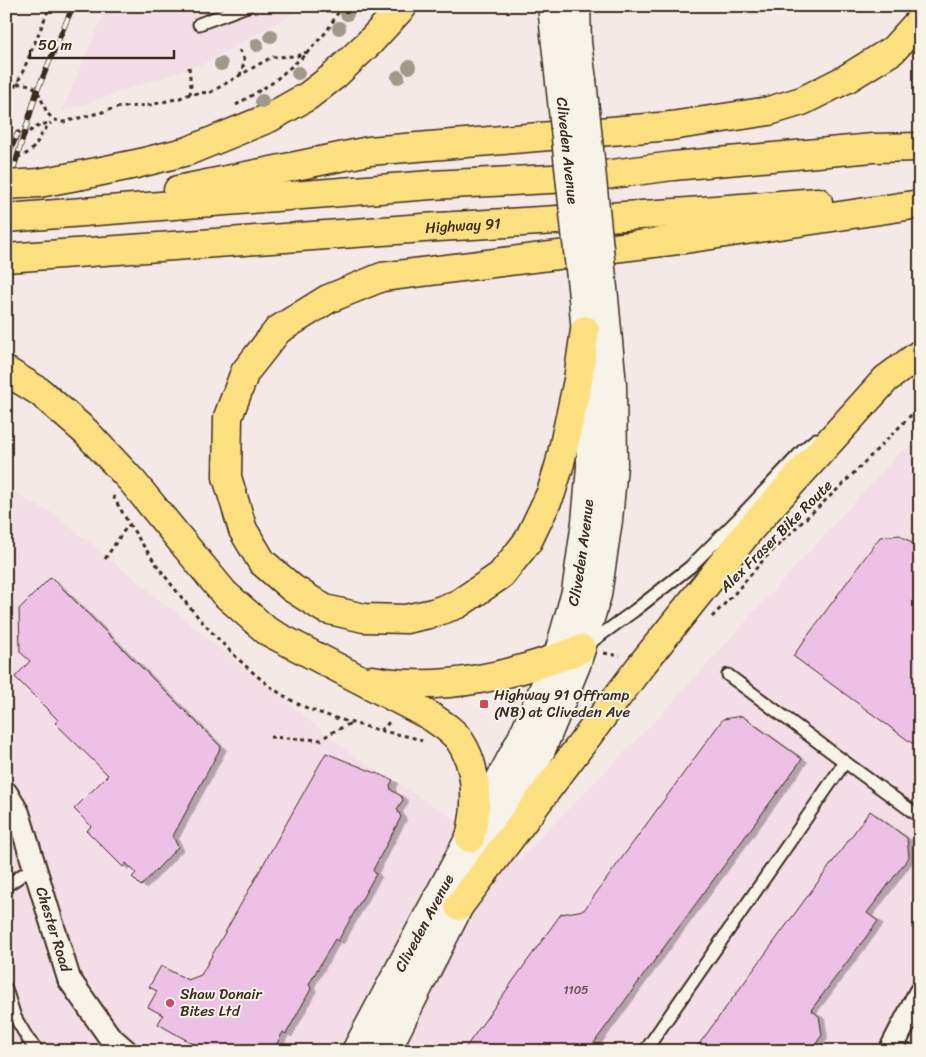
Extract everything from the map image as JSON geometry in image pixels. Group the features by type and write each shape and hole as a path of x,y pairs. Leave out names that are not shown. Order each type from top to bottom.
{"highway":[{"path":"369,43 392,6"},
{"path":"6,185 82,175 188,151 269,118 308,96 334,76 404,6"},
{"path":"64,213 369,150 671,126 769,112 802,101 846,79 878,60 893,50 920,20"},
{"path":"872,148 920,140"},
{"path":"6,218 430,185 589,177 673,166 872,148 920,147"},
{"name":"Highway 91","path":"6,258 438,227 675,213 920,194"},
{"path":"585,330 576,390 560,463 551,493 528,541 501,575 458,604 433,613 406,619 364,618 324,609 292,588 262,562 243,530 227,477 228,416 245,372 278,330 328,299 382,277 678,240 920,204"},
{"path":"459,906 639,668 751,528 886,379 920,354"},
{"path":"6,372 40,392 86,432 132,482 224,593 267,631 430,716 445,726 459,740 470,762 473,774 475,804 470,838"},
{"path":"356,677 393,684 446,684 481,680 580,653"}],"street":[{"name":"Cliveden Avenue","path":"386,1051 541,750 580,653 598,594 613,465 612,385 593,298 571,81 552,6"},
{"name":"Cliveden Avenue","path":"571,81 578,43 576,6"},
{"name":"Cliveden Avenue","path":"356,1051 522,738 580,653 576,592 586,522 590,476 590,387 585,330 593,298"},
{"name":"Chester Road","path":"6,793 18,813 69,978 109,1036 126,1051"},
{"path":"344,1051 387,993"},
{"path":"890,1051 920,993"}],"lane":[{"path":"199,24 247,6"},
{"path":"580,653 690,567 804,449 886,379"},
{"path":"728,675 920,817"},
{"path":"645,1051 845,762"},
{"path":"6,886 34,866"},
{"path":"6,989 15,1016 28,1040 38,1051"}],"path":[{"path":"6,101 17,84 50,6"},
{"path":"235,105 272,83 309,50 326,31 342,6"},
{"path":"239,50 245,59 240,76"},
{"path":"22,137 30,130 42,124 78,119 114,108 150,105 190,94 211,92 272,57 297,56 309,50"},
{"path":"189,67 190,94"},
{"path":"17,84 24,84 37,91 50,118 57,122"},
{"path":"16,157 24,156 30,152 51,122"},
{"name":"Alex Fraser Bike Route","path":"710,619 765,558 840,487 920,406"},
{"path":"106,559 123,532 130,525"},
{"path":"580,653 618,655 624,658"},
{"path":"270,738 321,740 352,722"}],"shaded area":[{"path":"107,6 296,6 290,15 208,62 61,112"},
{"path":"920,442 920,1051 6,1051 6,489 54,514 350,753 518,860 661,715 899,453"}],"building":[{"path":"900,535 920,549 920,749 793,656 880,537"},
{"path":"51,577 221,747 173,836 178,847 141,886 132,877 136,873 126,863 123,867 87,831 91,826 74,809 108,775 55,723 58,720 15,677 30,661 20,652 19,609"},
{"path":"742,716 802,759 588,1051 463,1051 561,914 584,910 723,719"},
{"path":"326,753 393,780 390,785 391,790 401,796 403,800 397,809 401,817 373,870 376,874 338,941 335,939 309,984 311,989 286,1034 283,1032 273,1051 262,1049 262,1051 206,1051 158,1024 163,1015 148,1007 157,991 149,987 161,966 188,980 201,975"},
{"path":"870,811 907,838 909,857 867,913 878,921 811,1010 819,1016 822,1035 811,1051 694,1051"}],"railway":[{"path":"6,194 37,91 73,6"},
{"path":"6,159 18,133"}],"place":[{"name":"Highway 91 Offramp (NB) at Cliveden Ave","path":"484,704"},
{"name":"Shaw Donair Bites Ltd","path":"170,1003"}]}
